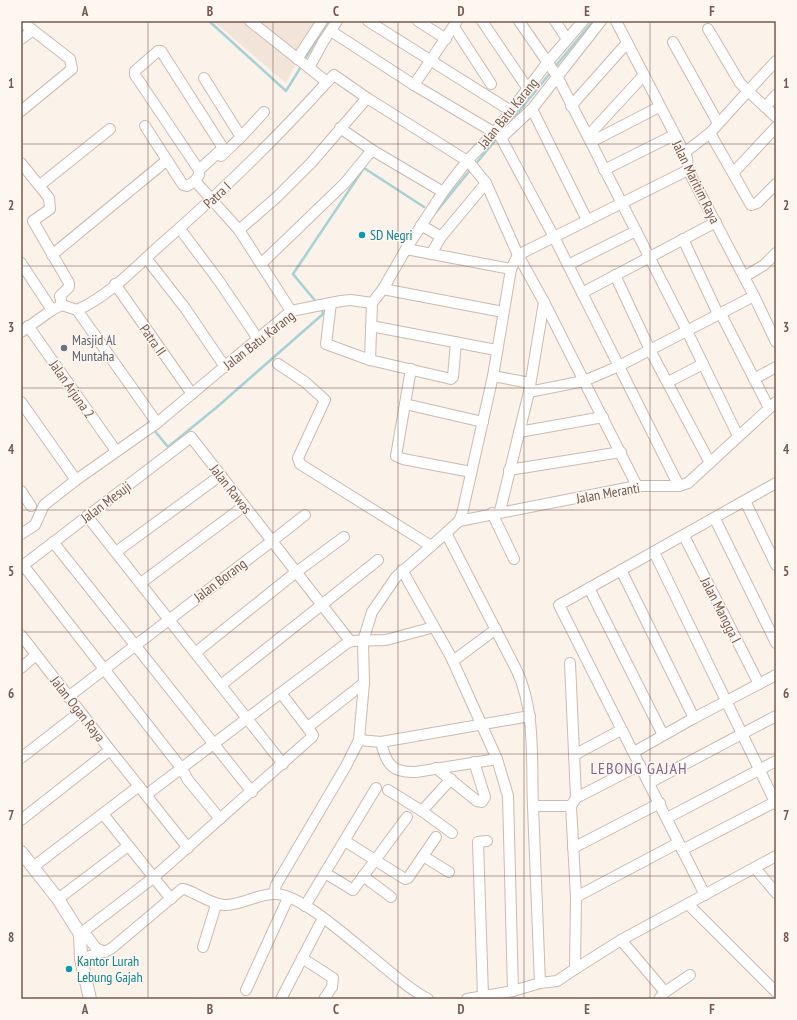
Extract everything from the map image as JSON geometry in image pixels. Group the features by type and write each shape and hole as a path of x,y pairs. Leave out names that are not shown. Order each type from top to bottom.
{"street":[{"path":"21,110 72,69 70,59 32,31 22,21"},
{"path":"250,21 327,82 334,74 367,98 471,164 486,183 518,255 544,302 637,486"},
{"path":"304,64 322,21"},
{"path":"304,64 338,21"},
{"path":"368,21 511,111"},
{"path":"418,21 446,39"},
{"path":"482,21 528,89"},
{"path":"519,21 552,70 589,139 738,436"},
{"path":"555,21 567,39"},
{"name":"Jalan Batu Karang","path":"21,534 35,525 44,505 76,480 157,423 291,311 351,300 372,303 383,289 406,249 443,192 498,135 511,111 528,89 552,70 567,39 583,21"},
{"path":"498,135 532,109 552,70 601,21"},
{"name":"Jalan Maritim Raya","path":"616,21 684,153 688,170 754,296 776,342"},
{"path":"414,84 456,24 491,84"},
{"path":"708,29 740,83 776,117"},
{"path":"21,39 32,31"},
{"path":"331,31 498,135 554,237 679,486 690,481 773,405 754,379 683,239"},
{"path":"571,106 627,42"},
{"path":"673,42 718,123"},
{"path":"145,126 166,161 183,185 187,186 198,175 223,148 161,51 158,51 135,71 135,75 198,175 213,199 239,230 291,311"},
{"path":"684,153 710,133 776,61"},
{"path":"589,139 644,75"},
{"path":"204,78 242,137"},
{"name":"Patra I","path":"77,310 90,304 115,284 213,199 263,151 327,82"},
{"path":"765,107 776,96"},
{"path":"239,230 277,197 311,164 367,98"},
{"path":"589,139 659,107"},
{"path":"532,109 587,220"},
{"path":"198,175 242,137 264,112"},
{"path":"734,172 776,127"},
{"path":"340,128 372,150 443,192"},
{"path":"40,185 110,129"},
{"path":"710,133 752,205 758,204 776,184"},
{"path":"604,170 674,135"},
{"path":"262,264 345,184 372,150"},
{"path":"52,255 166,161"},
{"path":"21,163 40,185 51,203 33,221 69,283 69,287 60,296 62,305"},
{"path":"274,894 276,885 346,766 359,740 364,683 363,641 372,612 391,583 402,570 458,521 465,507 471,472 493,376 496,350 511,269 518,255 688,170"},
{"path":"432,254 441,237 486,183"},
{"path":"582,293 716,222"},
{"path":"421,225 441,237"},
{"path":"180,229 219,281 258,339"},
{"path":"568,265 636,231"},
{"path":"406,249 511,269"},
{"path":"744,277 764,265 776,253"},
{"path":"146,258 185,308 225,367"},
{"path":"21,263 52,310"},
{"path":"615,275 650,350 710,463"},
{"name":"Patra II","path":"115,284 192,394"},
{"path":"383,289 504,312"},
{"path":"493,376 530,388 584,382 687,332 754,296"},
{"path":"514,559 496,512 510,470 530,388 544,302"},
{"path":"329,303 326,344 370,360 451,379 454,377 456,342"},
{"path":"370,360 372,303"},
{"path":"23,330 62,305 77,310 157,423"},
{"path":"371,326 496,350"},
{"name":"Jalan Arjuna 2","path":"23,330 116,451"},
{"path":"278,364 305,382 324,400 298,458 300,464 431,546"},
{"path":"668,382 703,364"},
{"path":"754,379 776,367"},
{"path":"411,370 396,448 397,457 471,472"},
{"path":"21,402 76,480"},
{"path":"405,404 483,422"},
{"path":"519,432 603,417"},
{"name":"Jalan Rawas","path":"191,437 272,541"},
{"name":"Jalan Mesuji","path":"22,566 191,437"},
{"path":"510,470 621,452"},
{"path":"116,552 221,475"},
{"path":"705,895 660,803 621,730 559,606 560,603 715,519 776,484"},
{"name":"Jalan Meranti","path":"458,521 496,512 637,486 679,486"},
{"path":"21,491 31,506"},
{"path":"745,501 776,565"},
{"path":"141,583 244,506"},
{"name":"Jalan Borang","path":"68,697 305,515"},
{"path":"87,516 283,764"},
{"path":"715,519 776,643"},
{"path":"446,533 522,682 530,716 540,983"},
{"path":"195,652 344,536"},
{"name":"Jalan Mangga I","path":"684,536 759,684"},
{"path":"272,541 295,573 350,641"},
{"path":"53,542 252,792"},
{"path":"576,897 680,846 775,803 654,552"},
{"path":"221,685 378,560"},
{"path":"22,566 220,819"},
{"path":"402,570 453,661 497,759 509,803 508,844 513,991"},
{"path":"621,570 694,718"},
{"path":"589,588 663,736"},
{"path":"146,795 350,641 386,640 434,627"},
{"path":"453,661 496,629"},
{"name":"Jalan Ogan Raya","path":"21,635 110,750 21,820"},
{"path":"21,668 36,655"},
{"path":"570,663 576,798"},
{"path":"634,752 694,718 776,675"},
{"path":"308,727 364,683"},
{"path":"82,933 153,878 252,792 313,736 308,727 281,694"},
{"path":"21,758 80,712"},
{"path":"359,740 382,742 530,716"},
{"path":"649,783 776,716"},
{"path":"574,755 621,730"},
{"path":"382,742 384,758 388,764 395,769 409,772 497,759"},
{"path":"110,750 188,848"},
{"path":"667,818 776,761"},
{"path":"436,768 477,801 484,801 485,797 474,762"},
{"path":"575,969 576,897 571,806 576,798 640,765"},
{"path":"422,810 451,779"},
{"path":"33,867 139,786"},
{"path":"305,906 376,788"},
{"path":"388,790 422,810 452,833"},
{"path":"573,848 660,803"},
{"path":"533,806 571,806"},
{"path":"103,814 171,899"},
{"path":"326,873 353,890 407,817"},
{"path":"345,841 405,879 408,878 436,837"},
{"path":"483,996 478,842 487,841"},
{"path":"58,899 128,846"},
{"path":"21,852 58,899 82,933 102,952"},
{"path":"423,856 449,872"},
{"path":"467,999 513,991 540,983 559,981 621,940 776,856"},
{"path":"755,868 776,893"},
{"path":"363,876 391,897"},
{"path":"81,959 112,948 185,888 216,905 228,906 274,894 288,898 305,906 323,918 400,982 428,999"},
{"path":"246,990 288,898"},
{"path":"688,904 776,992"},
{"path":"203,947 216,905"},
{"path":"281,999 323,918"},
{"path":"82,933 81,959 90,999"},
{"path":"621,940 662,996 690,975"},
{"path":"302,958 332,978 332,987 324,999"}],"shaded area":[{"path":"213,21 320,21 286,83"}],"waterway":[{"path":"209,21 286,91 302,65"},
{"path":"304,60 328,21"},
{"path":"554,68 593,21"},
{"path":"506,127 551,72"},
{"path":"474,166 498,137"},
{"path":"317,303 293,274 364,168 424,207"},
{"path":"436,212 471,169"},
{"path":"154,430 168,447 217,407 323,314 321,307"}],"place":[{"name":"SD Negri","path":"362,235"},
{"name":"Masjid Al Muntaha","path":"64,348"},
{"name":"Kantor Lurah Lebung Gajah","path":"69,969"}],"district":[{"name":"LEBONG GAJAH","path":"639,768"}]}
